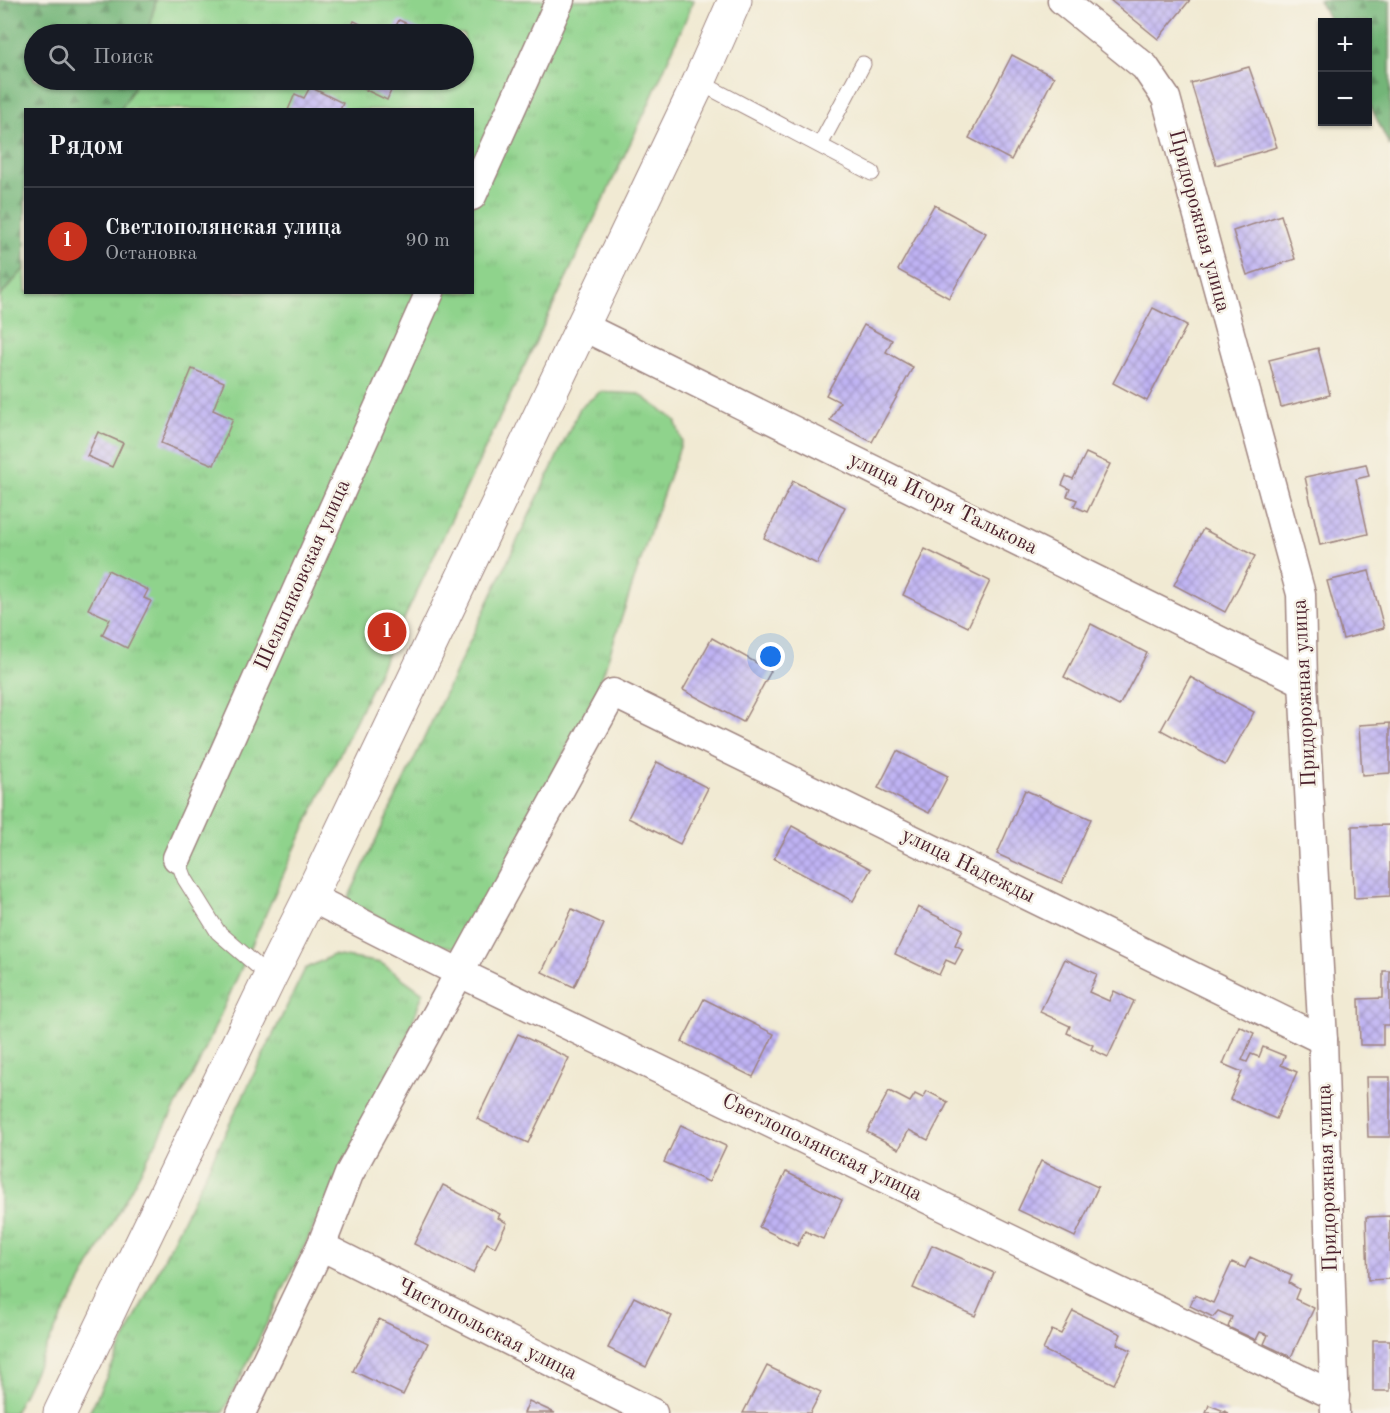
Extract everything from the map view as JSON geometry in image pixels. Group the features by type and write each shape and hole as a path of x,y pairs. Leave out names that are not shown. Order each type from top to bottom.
{"street":[{"path":"474,192 560,0"},
{"path":"60,1413 310,897 699,82 735,0"},
{"name":"Придорожная улица","path":"1062,0 1145,67 1166,98 1301,594 1303,682 1323,1040 1335,1405"},
{"name":"Шельпяковская улица","path":"177,858 429,294"},
{"name":"улица Игоря Талькова","path":"582,326 1303,682"},
{"name":"улица Надежды","path":"460,973 613,693 1323,1040"},
{"name":"Светлополянская улица","path":"310,897 1335,1405"},
{"path":"241,1413 321,1246 349,1174 460,973"},
{"name":"Чистопольская улица","path":"321,1246 653,1413"}],"lane":[{"path":"819,146 863,64"},
{"path":"699,82 872,173"},
{"path":"177,858 185,879 218,932 270,977"}],"green space":[{"path":"0,0 156,0 150,24 24,24 24,90 132,90 122,108 24,108 24,269 0,296"},
{"path":"156,0 694,0 647,108 297,844 198,1065 55,1330 14,1413 0,1413 0,296 24,269 24,294 474,294 474,108 122,108 132,90 474,90 474,24 150,24"},
{"path":"1319,0 1390,0 1390,147 1372,109 1372,18 1328,18"},
{"path":"600,392 639,394 675,420 682,441 599,686 461,949 428,943 347,901 580,408"},
{"path":"333,955 381,963 423,993 408,1034 223,1413 89,1413 305,969"}],"building":[{"path":"1110,0 1190,0 1158,39"},
{"path":"1012,55 1054,77 1011,160 969,138"},
{"path":"1249,67 1277,147 1216,165 1191,83"},
{"path":"308,90 316,90 343,103 341,108 289,108 295,94 304,98"},
{"path":"366,90 391,90 387,100"},
{"path":"934,205 986,233 949,298 898,270"},
{"path":"1281,215 1295,259 1247,275 1233,231"},
{"path":"1153,308 1187,325 1147,401 1113,383"},
{"path":"864,325 892,340 886,352 913,367 872,442 830,420 840,402 826,395"},
{"path":"1318,348 1330,395 1281,407 1269,360"},
{"path":"192,369 224,382 213,410 233,419 214,465 161,443"},
{"path":"98,432 123,443 112,467 87,456"},
{"path":"1086,453 1110,464 1087,512 1074,506 1077,500 1067,496 1070,489 1062,485 1066,476 1073,479"},
{"path":"1366,464 1369,476 1356,479 1368,534 1320,545 1305,477"},
{"path":"793,481 845,507 817,564 764,538"},
{"path":"1203,529 1255,556 1225,612 1174,585"},
{"path":"925,549 990,581 968,627 903,595"},
{"path":"108,570 148,590 144,598 151,601 127,648 102,635 110,619 88,609"},
{"path":"1369,571 1384,628 1343,639 1327,581"},
{"path":"1091,624 1147,653 1119,706 1064,677"},
{"path":"712,638 771,671 743,722 683,690"},
{"path":"1190,677 1254,712 1225,765 1161,730"},
{"path":"1390,723 1390,773 1362,775 1359,725"},
{"path":"897,751 948,776 929,813 878,788"},
{"path":"657,762 708,788 680,844 628,818"},
{"path":"1025,790 1091,819 1062,883 997,854"},
{"path":"1390,825 1390,896 1354,898 1352,826"},
{"path":"792,826 871,869 853,901 774,859"},
{"path":"918,907 963,929 955,945 963,949 955,964 946,960 939,975 895,954"},
{"path":"572,909 604,924 574,987 542,972"},
{"path":"1065,959 1097,974 1089,992 1109,1001 1114,991 1134,1001 1108,1057 1091,1049 1093,1045 1067,1033 1070,1026 1040,1012"},
{"path":"1383,971 1390,971 1390,1025 1383,1025 1383,1045 1360,1045 1359,999 1383,998"},
{"path":"704,999 774,1034 753,1077 682,1042"},
{"path":"1239,1026 1254,1033 1242,1060 1247,1062 1251,1054 1259,1057 1263,1047 1285,1056 1281,1065 1297,1072 1276,1119 1230,1099 1242,1072 1223,1064"},
{"path":"518,1034 569,1058 528,1143 477,1119"},
{"path":"1366,1077 1390,1077 1390,1137 1368,1137"},
{"path":"889,1091 910,1102 915,1094 923,1098 927,1091 948,1102 928,1140 909,1130 899,1149 867,1132"},
{"path":"681,1125 726,1146 709,1182 664,1162"},
{"path":"1041,1161 1098,1187 1075,1237 1018,1210"},
{"path":"786,1172 842,1200 823,1239 805,1231 797,1246 759,1227"},
{"path":"443,1185 500,1214 498,1218 507,1223 495,1247 487,1243 473,1273 414,1244"},
{"path":"1390,1216 1390,1279 1368,1280 1366,1217"},
{"path":"932,1245 994,1273 975,1316 913,1288"},
{"path":"1250,1257 1292,1276 1289,1283 1299,1289 1295,1299 1314,1308 1291,1357 1264,1344 1268,1335 1260,1332 1256,1340 1228,1327 1232,1317 1218,1311 1213,1317 1190,1306 1195,1295 1213,1303 1232,1262 1245,1268"},
{"path":"634,1297 672,1316 646,1367 608,1348"},
{"path":"1073,1311 1121,1334 1117,1344 1131,1350 1114,1384 1043,1350 1052,1330 1061,1334"},
{"path":"379,1319 428,1343 403,1395 353,1371"},
{"path":"1373,1340 1390,1340 1390,1391 1373,1391"},
{"path":"767,1366 821,1392 810,1413 743,1413"},
{"path":"529,1401 555,1413 524,1413"},
{"path":"1209,1405 1229,1413 1206,1413"}],"place":[{"name":"Светлополянская улица","path":"387,632"}]}
